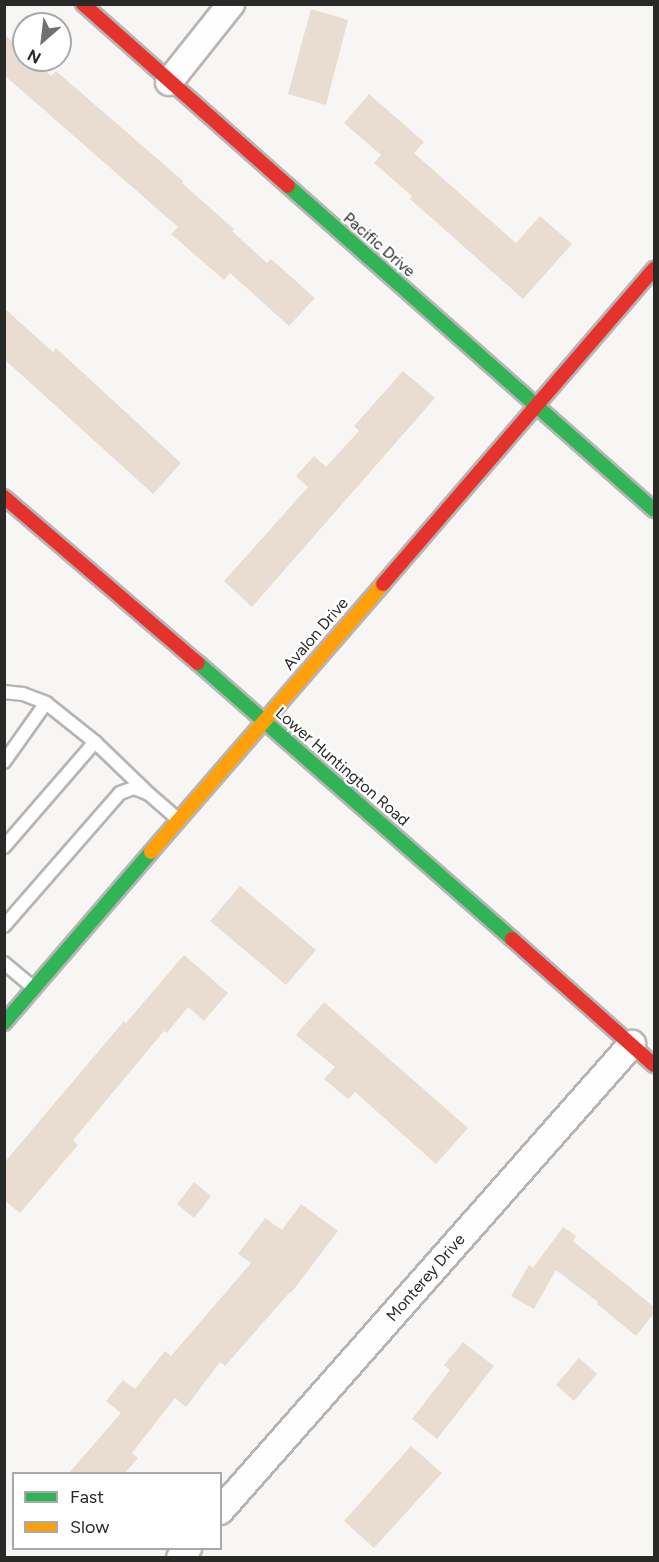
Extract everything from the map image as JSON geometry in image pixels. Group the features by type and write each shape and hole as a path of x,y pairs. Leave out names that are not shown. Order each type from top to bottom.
{"street":[{"name":"Pacific Drive","path":"83,4 654,510"},
{"path":"169,82 231,4"},
{"name":"Avalon Drive","path":"4,1023 654,269"},
{"name":"Lower Huntington Road","path":"4,497 264,720 654,1065"},
{"name":"Monterey Drive","path":"222,1509 632,1044"}],"lane":[{"path":"4,692 23,694 46,704 94,742 178,819"},
{"path":"4,762 46,704"},
{"path":"4,848 94,742"},
{"path":"4,926 120,793 134,788 149,794"},
{"path":"4,963 34,988"}],"building":[{"path":"311,9 348,20 326,105 288,94"},
{"path":"4,34 12,41 12,72 46,72 51,76 57,72 183,181 182,183 234,229 232,231 267,263 271,259 315,298 289,326 230,273 224,280 171,234 178,227 4,75"},
{"path":"369,94 424,142 414,153 516,243 540,216 572,244 523,299 410,199 412,196 374,163 381,155 344,123"},
{"path":"4,308 53,352 56,348 181,463 153,494 4,359"},
{"path":"403,371 435,398 252,607 224,581 308,487 296,476 314,456 326,467 359,431 354,426"},
{"path":"240,886 316,950 286,985 210,921"},
{"path":"184,955 228,993 204,1021 188,1007 167,1033 164,1031 73,1140 78,1145 20,1213 4,1200 4,1163 124,1021 126,1023"},
{"path":"324,1002 468,1128 436,1164 355,1092 348,1099 324,1079 335,1067 296,1035"},
{"path":"194,1182 211,1196 194,1218 177,1204"},
{"path":"301,1204 338,1231 291,1293 225,1366 220,1362 186,1407 175,1398 132,1453 138,1458 126,1472 70,1472 121,1413 106,1401 123,1380 135,1389 165,1351 171,1356 251,1263 238,1254 265,1218 282,1230"},
{"path":"563,1227 576,1236 573,1241 654,1307 654,1313 636,1336 597,1304 598,1302 556,1270 534,1309 511,1296 529,1265 533,1268"},
{"path":"463,1342 494,1366 437,1439 412,1419 450,1370 444,1365"},
{"path":"579,1358 597,1374 574,1401 556,1385"},
{"path":"411,1446 442,1473 374,1548 344,1521"}],"traffic: fast":[{"path":"288,186 654,510"},
{"path":"198,663 512,939"},
{"path":"4,1023 151,852"}],"traffic: slow":[{"path":"151,852 383,584"}],"traffic: jam":[{"path":"83,4 288,186"},
{"path":"383,584 654,269"},
{"path":"4,497 198,663"},
{"path":"512,939 654,1065"}]}
